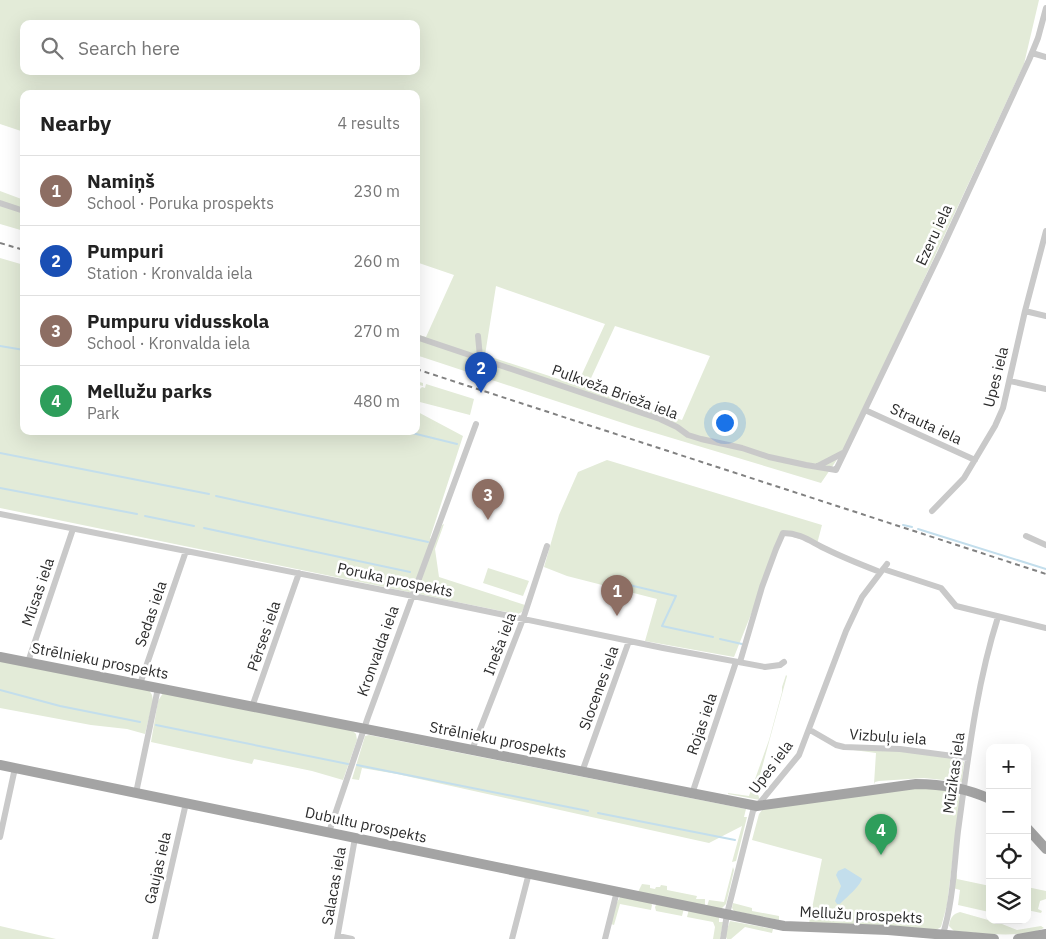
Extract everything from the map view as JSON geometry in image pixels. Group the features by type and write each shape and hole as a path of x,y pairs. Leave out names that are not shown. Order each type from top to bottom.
{"main road":[{"name":"Strēlnieku prospekts","path":"0,657 758,806 916,784 936,784 964,789 986,798"},
{"name":"Dubultu prospekts","path":"0,765 727,914"},
{"path":"1031,832 1046,849"},
{"name":"Mellužu prospekts","path":"727,914 784,926 860,928 942,937 988,939"},
{"path":"1018,939 1046,934"}],"street":[{"name":"Ezeru iela","path":"836,470 940,254 1032,53 1046,8"},
{"path":"1032,53 1046,57"},
{"path":"0,203 20,210"},
{"name":"Upes iela","path":"932,511 964,478 1003,408 1025,310 1046,231"},
{"path":"1025,310 1046,316"},
{"path":"478,336 480,358"},
{"name":"Pulkveža Brieža iela","path":"420,338 660,419 688,435 742,448 769,457 836,470"},
{"path":"1010,381 1046,389"},
{"name":"Strauta iela","path":"865,410 975,460"},
{"name":"Kronvalda iela","path":"329,832 364,729 476,424"},
{"path":"818,466 844,453"},
{"name":"Poruka prospekts","path":"0,514 738,662 771,667 784,662"},
{"name":"Mūsas iela","path":"28,662 73,529"},
{"name":"Rojas iela","path":"692,794 762,587 783,534 794,533 810,539 825,549 883,569"},
{"path":"1026,536 1046,544"},
{"name":"Ineša iela","path":"472,750 523,619 547,546"},
{"name":"Sedas iela","path":"140,684 186,551"},
{"path":"883,569 941,588 956,606 1046,628"},
{"name":"Upes iela","path":"723,939 727,914 753,811 796,760 810,730 846,631 862,597 883,569"},
{"name":"Pērses iela","path":"252,707 299,573"},
{"name":"Mūzikas iela","path":"942,937 949,906 968,758 977,704 998,617"},
{"name":"Slocenes iela","path":"582,772 630,641"},
{"path":"136,793 158,688"},
{"name":"Vizbuļu iela","path":"810,730 836,745 844,747 900,749 968,758"},
{"path":"0,837 15,768"},
{"name":"Gaujas iela","path":"155,939 186,803"},
{"name":"Salacas iela","path":"337,937 356,838"},
{"path":"512,939 529,874"},
{"path":"605,939 617,892"},
{"path":"337,937 352,939"}],"green space":[{"path":"0,0 1039,0 1024,64 847,445 821,483 635,427 420,356 420,335 426,337 454,275 420,263 420,90 20,90 20,131 0,124","holes":["496,286 605,324 577,385 485,355","615,326 710,356 682,420 586,389"]},
{"path":"0,191 20,198 20,230 0,224"},
{"path":"0,258 20,264 20,435 420,435 420,413 463,436 430,538 434,542 444,524 435,549 439,577 525,605 522,612 518,614 501,611 0,508"},
{"path":"426,384 474,399 470,415 420,402 420,389 422,387 425,388"},
{"path":"607,460 822,525 817,544 783,534 734,657 645,641 657,599 567,576 544,567 559,515 578,472"},
{"path":"488,568 529,581 523,596 483,583"},
{"path":"0,661 149,690 153,701 145,734 127,729 91,725 0,708"},
{"path":"786,675 757,786 755,785 754,789 756,789 760,800 728,794 749,796 769,740"},
{"path":"163,693 352,730 356,734 357,740 343,780 312,771 254,759 252,764 151,742 158,701"},
{"path":"369,735 746,809 744,817 747,817 736,861 732,862 742,826 709,843 397,774 362,768 359,780 352,779 365,736"},
{"path":"846,749 901,751 960,759 964,762 962,782 924,778 879,781 874,784 876,753"},
{"path":"915,787 935,788 958,793 960,798 947,905 941,927 936,930 809,923 822,859 752,840 759,814 763,809"},
{"path":"733,867 734,870 726,904 721,909 707,906 709,900 724,902"},
{"path":"957,872 957,879 986,885 986,911 958,905 960,890 953,888"},
{"path":"642,884 650,885 650,888 655,889 661,885 667,886 667,890 697,896 696,899 705,899 705,906 638,892"},
{"path":"1031,888 1046,891 1046,899 1040,901 1038,909 1042,911 1041,913 1031,911"},
{"path":"620,897 650,901 652,905 651,910 620,904 614,925 611,924 616,904"},
{"path":"657,903 684,908 682,916 656,911"},
{"path":"733,903 752,908 752,911 779,916 779,920 734,911 732,908"},
{"path":"689,909 719,917 719,922 723,922 720,939 713,939 715,927 713,922 687,917"},
{"path":"960,912 986,919 986,924 1002,924 1017,930 1041,926 1044,928 1012,934 954,931 949,926 953,915"},
{"path":"730,921 773,929 772,933 745,927 731,939 727,939 725,935"},
{"path":"0,926 56,939 0,939"}],"water":[{"path":"845,868 862,879 859,885 840,904 837,904 835,901 841,886 836,875 838,871"}],"waterway":[{"path":"0,346 20,349"},
{"path":"420,435 457,444"},
{"path":"0,453 209,494"},
{"path":"0,488 137,514"},
{"path":"216,496 428,542"},
{"path":"145,516 194,526"},
{"path":"903,525 912,527"},
{"path":"204,528 410,572"},
{"path":"918,529 1046,569"},
{"path":"612,581 676,596 662,626 713,637"},
{"path":"720,639 742,644"},
{"path":"0,690 60,706 140,722"},
{"path":"156,725 348,764"},
{"path":"357,765 588,811"},
{"path":"598,813 735,840"}],"railway":[{"path":"0,243 20,249"},
{"path":"420,370 1046,574"}],"place":[{"name":"Pumpuri","path":"481,393"},
{"name":"Pumpuru vidusskola","path":"488,520"},
{"name":"Namiņš","path":"617,616"},
{"name":"Mellužu parks","path":"881,855"}]}
